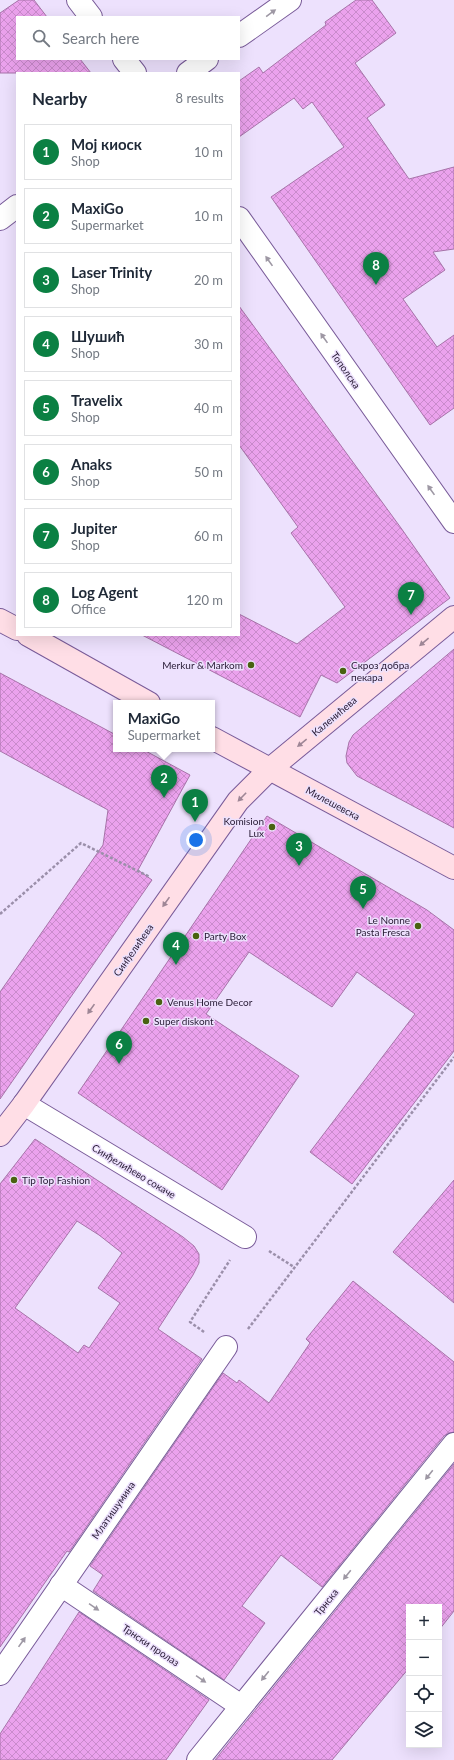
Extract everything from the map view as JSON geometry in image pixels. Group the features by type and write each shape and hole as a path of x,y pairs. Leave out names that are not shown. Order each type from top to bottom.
{"main road":[{"name":"Каленићева","path":"270,769 454,617"},
{"path":"0,620 16,628"},
{"path":"30,636 144,700"},
{"name":"Милешевска","path":"215,740 454,868"},
{"name":"Синђелићева","path":"0,1135 24,1104 238,801 270,769"}],"street":[{"path":"78,0 91,16"},
{"path":"240,35 290,0"},
{"path":"125,60 133,72"},
{"path":"189,72 206,60"},
{"path":"0,219 16,207"},
{"name":"Тополска","path":"240,219 454,522"},
{"name":"Синђелићево сокаче","path":"24,1104 245,1237"},
{"name":"Млатишумина","path":"0,1674 226,1347"},
{"name":"Трнска","path":"198,1760 454,1444"},
{"name":"Трнски пролаз","path":"61,1585 241,1706"}],"path":[{"path":"0,914 80,843 156,880"},
{"path":"226,1347 233,1349 454,1057"},
{"path":"190,1322 245,1237"}],"building":[{"path":"19,0 34,0 46,16 16,16 16,60 81,60 90,72 0,73 0,13"},
{"path":"356,0 372,0 396,33 355,63 385,105 367,118 409,179 454,167 454,249 433,252 445,270 403,299 437,347 454,335 454,408 430,425 271,197 344,147 312,102 303,109 294,98 240,136 240,80 259,67 263,73 326,25 325,22"},
{"path":"240,307 401,528 450,598 337,683 321,675 300,717 144,636 240,636 240,615 297,644 345,607 291,533 298,527 240,446"},
{"path":"454,649 454,828 357,776 347,763 346,756 349,742 353,735"},
{"path":"0,673 113,733 113,752 148,752 190,775 138,870 152,880 0,1099 0,992 103,845 108,810 0,751"},
{"path":"267,816 427,910 454,930 454,1051 352,1184 310,1152 415,1014 357,972 332,1007 249,952 206,1014 299,1076 222,1190 78,1093"},
{"path":"35,1139 183,1237 194,1246 199,1254 199,1263 193,1275 158,1329 202,1359 69,1552 67,1551 0,1647 0,1184","holes":["77,1221 99,1235 122,1253 98,1288 120,1303 89,1348 84,1345 78,1353 15,1308"]},
{"path":"454,1180 454,1303 393,1252"},
{"path":"353,1281 454,1362 454,1432 444,1436 322,1587 281,1555 242,1606 265,1623 224,1680 93,1591 103,1575 90,1566 223,1373 237,1383 239,1380 269,1403 310,1343 306,1339"},
{"path":"454,1464 454,1611 442,1626 442,1604 406,1604 406,1672 332,1760 215,1760"},
{"path":"79,1612 209,1700 166,1760 0,1760 0,1734"}],"place":[{"name":"Log Agent","path":"376,285"},
{"name":"Jupiter","path":"411,615"},
{"name":"Merkur & Markom","path":"251,665"},
{"name":"Скроз добра пекара","path":"343,671"},
{"name":"MaxiGo","path":"164,798"},
{"name":"Мој киоск","path":"195,822"},
{"name":"Komision Lux","path":"272,827"},
{"name":"Laser Trinity","path":"299,866"},
{"name":"Travelix","path":"363,909"},
{"name":"Le Nonne Pasta Fresca","path":"418,926"},
{"name":"Party Box","path":"196,936"},
{"name":"Шушић","path":"176,965"},
{"name":"Venus Home Decor","path":"159,1002"},
{"name":"Super diskont","path":"146,1021"},
{"name":"Anaks","path":"119,1064"},
{"name":"Tip Top Fashion","path":"14,1180"}]}
